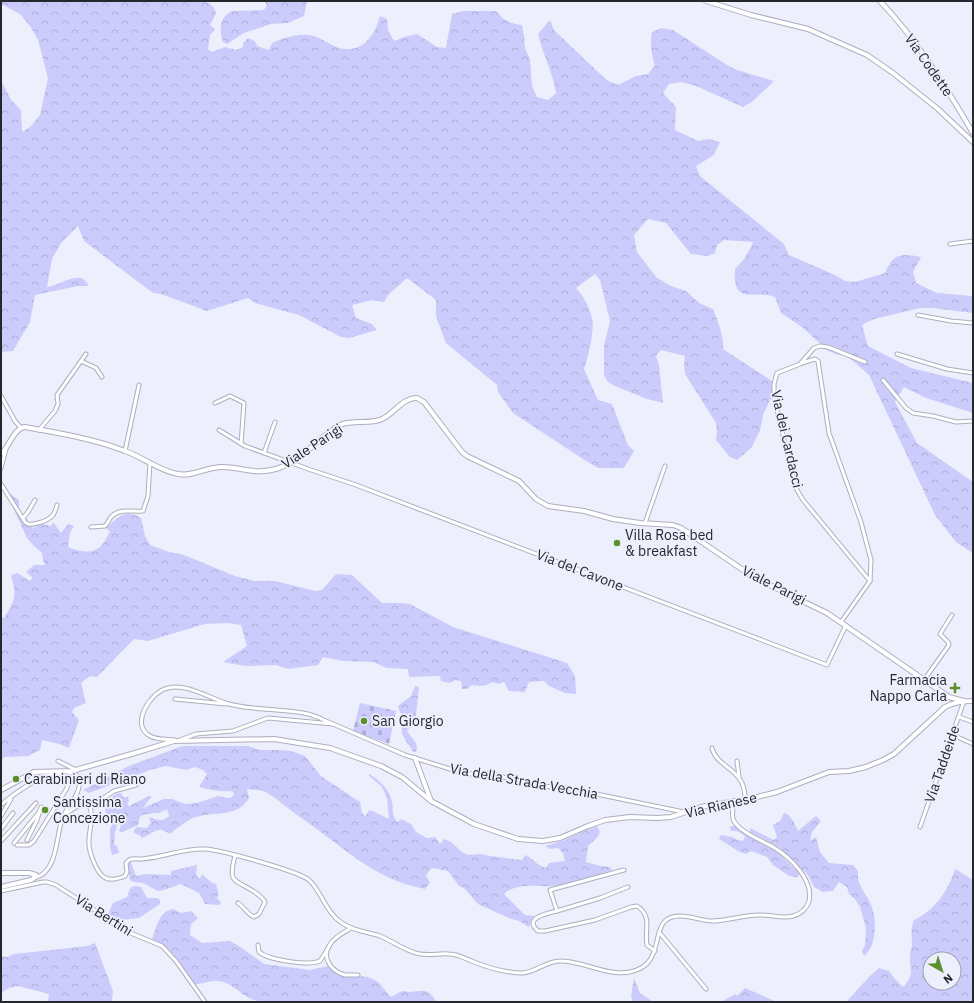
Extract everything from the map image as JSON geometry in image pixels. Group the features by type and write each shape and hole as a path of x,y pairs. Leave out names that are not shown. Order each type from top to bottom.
{"street":[{"path":"706,1 746,14 805,28 867,55 888,69 932,104 973,142"},
{"name":"Via Codette","path":"880,1 902,26 928,61 973,133"},
{"path":"950,244 973,241"},
{"path":"918,315 950,322 973,323"},
{"name":"Via dei Cardacci","path":"865,362 828,347 821,346 814,348 800,364 779,372 775,376 774,397 793,477 803,500 870,581"},
{"path":"39,430 55,411 58,404 57,395 86,354"},
{"path":"897,354 947,369 973,372"},
{"path":"800,364 814,359 818,361 830,433 866,541 870,560 870,581 841,622"},
{"path":"81,361 96,368 102,377"},
{"path":"883,380 906,408 913,413 956,422 973,421"},
{"path":"125,451 139,385"},
{"path":"1,396 15,422 20,428 1,454"},
{"path":"215,403 230,396 244,403 241,444"},
{"name":"Viale Parigi","path":"20,428 25,427 92,441 125,451 171,473 185,475 222,467 266,471 280,468 291,462 340,425 350,422 379,420 388,416 408,400 417,398 424,402 462,452 467,456 519,481 541,503 555,508 578,510 611,519 673,525 681,528 755,578 812,604 846,625 950,698 964,701"},
{"path":"264,453 275,422"},
{"path":"219,430 241,444 291,462"},
{"path":"1,468 6,449"},
{"path":"91,527 104,527 112,516 119,512 143,511 148,496 150,462"},
{"name":"Via del Cavone","path":"291,462 827,665 846,625"},
{"path":"645,523 665,466"},
{"path":"1,484 22,518 28,524 38,522 52,516 57,506"},
{"path":"22,518 28,512 35,500"},
{"path":"924,680 949,645 949,643 940,634 952,615"},
{"path":"181,740 152,737 144,730 142,719 144,709 156,693 164,689 176,687 193,691 230,704"},
{"path":"175,699 230,704 306,714 333,724"},
{"name":"Via Rianese","path":"1,790 32,772 53,773 76,770 165,743 181,740 271,738 330,748 381,766 404,778 431,801 448,811 485,828 518,839 537,842 560,838 588,826 608,820 630,817 666,818 701,807 764,795 789,788 829,772 859,769 884,760 900,750 943,708 951,704 964,701 973,701"},
{"name":"Via Taddeide","path":"920,827 964,701"},
{"path":"959,717 973,722"},
{"name":"Via della Strada Vecchia","path":"181,740 196,734 234,731 268,718 333,724 415,758 467,774 490,773 530,785 567,788 686,812"},
{"path":"953,735 973,744"},
{"path":"712,748 716,758 739,777"},
{"path":"415,758 431,801"},
{"path":"58,761 76,770"},
{"path":"737,761 739,777 743,787 745,799"},
{"path":"1,887 34,878 44,872 53,858 58,843 60,825 76,794 79,783 76,775 66,772"},
{"path":"1,805 32,783 53,773 60,775 67,780 67,788 34,842 28,845 15,844 41,809 26,840"},
{"path":"90,807 114,791 136,785"},
{"path":"1,816 12,798"},
{"path":"64,815 85,804 90,807 92,815 89,846 96,866 101,875 105,878 113,879 124,876 127,872 126,863 131,860 150,858 184,851 201,849 215,850 266,864 304,877 313,886 342,924 350,928 382,937 417,954 455,954 490,968 520,973 530,972 561,961 613,972 628,972 645,966 651,959 664,921 673,917 682,916 713,921 754,915 788,917 798,914 807,906 809,889 808,884 801,873 780,852 744,831 736,824 733,817 734,801"},
{"path":"1,841 36,803"},
{"path":"1,829 13,813"},
{"path":"235,856 232,870 234,879 240,885 258,894 265,902 259,914 254,917 238,903"},
{"path":"557,911 550,890 624,870"},
{"path":"1,873 31,873 36,875 34,878"},
{"name":"Via Bertini","path":"1,891 43,882 56,885 107,918 121,929 162,946 176,961 205,1002"},
{"path":"628,887 600,898 536,918 534,923 536,928 540,931 545,931 595,920 632,907 638,907 643,912 647,920 647,945 655,951"},
{"path":"258,945 259,952 264,955 302,963 315,963 320,961 336,939 350,928"},
{"path":"660,932 706,989"},
{"path":"329,947 327,958 332,967 343,974 358,975"}],"green space":[{"path":"1,1 204,1 215,9 216,14 210,25 215,29 210,35 208,49 212,52 225,47 236,50 243,47 243,43 248,38 255,41 257,46 269,50 272,43 299,35 316,37 339,48 355,48 361,46 371,36 380,16 387,19 388,30 394,41 417,34 437,47 446,48 452,14 463,11 496,11 507,21 522,25 525,48 530,59 532,86 537,97 548,100 556,93 553,78 538,34 550,20 554,30 608,81 618,85 636,76 648,74 655,65 651,49 652,32 661,28 673,30 737,70 774,81 753,101 743,107 696,86 682,82 669,84 663,93 676,107 675,130 698,141 709,139 720,142 714,155 696,166 700,176 784,244 789,255 835,275 845,281 855,282 885,273 891,262 899,256 908,255 921,257 913,272 916,283 937,293 973,296 973,313 920,308 874,319 862,325 868,346 911,368 973,383 973,413 926,398 904,387 895,402 917,443 973,482 973,553 956,542 935,515 869,375 847,356 828,351 802,327 781,313 775,297 746,294 737,288 735,281 735,269 746,257 753,242 724,240 717,245 715,253 708,256 691,254 666,223 648,219 634,235 637,252 657,278 671,286 686,291 699,303 713,309 722,334 723,349 772,381 777,386 763,415 760,431 751,448 737,460 730,457 716,440 716,423 685,374 685,356 661,350 656,356 659,365 663,403 647,399 608,382 604,375 604,346 610,321 600,280 595,274 576,288 588,306 593,324 591,344 584,369 598,400 612,404 628,445 634,451 624,468 598,468 513,413 498,392 497,385 446,343 436,316 436,300 407,278 388,295 384,302 372,300 352,305 356,318 372,324 377,330 349,338 341,337 299,315 255,303 248,298 207,311 161,294 153,293 84,241 78,226 61,243 52,259 47,287 75,278 84,280 89,286 78,286 35,295 30,322 13,351 1,352 1,80 11,100 21,110 22,132 30,127 40,115 48,78 38,40 30,26 20,14 1,4"},
{"path":"264,1 307,2 304,16 288,23 271,24 244,33 227,44 223,42 221,25 222,21 228,14 232,11 264,10 267,5"},
{"path":"11,494 19,501 19,512 28,520 28,525 34,528 41,524 51,526 53,522 61,533 68,524 74,526 70,533 68,547 76,550 93,551 97,549 110,532 106,528 118,518 126,514 131,514 141,518 145,536 150,545 169,552 184,555 235,576 254,581 275,581 315,591 322,590 336,574 352,575 382,603 410,604 453,627 567,663 575,676 576,694 565,693 549,686 544,681 529,682 525,692 509,691 504,682 499,684 492,682 483,686 472,685 467,689 462,689 461,681 455,680 449,683 441,681 440,676 409,677 408,669 387,668 373,662 343,661 323,657 318,665 288,669 276,665 245,666 223,662 247,646 241,625 228,623 205,624 148,641 134,639 97,677 90,676 81,683 86,703 74,708 72,712 79,720 69,748 42,740 40,750 28,756 4,757 1,762 1,617 4,618 11,607 14,598 14,588 11,575 18,573 29,581 33,578 26,572 34,565 45,565 42,553 27,538 9,499"},
{"path":"415,686 419,687 415,725 407,730 417,745 416,752 413,752 402,733 403,719 398,706 411,696"},
{"path":"360,703 396,711 389,744 353,731"},
{"path":"182,746 248,746 260,750 291,751 305,756 321,776 360,802 362,813 365,816 370,810 389,819 387,797 381,786 369,776 370,774 381,782 389,793 392,801 393,815 397,822 402,819 412,825 416,832 427,838 435,837 440,844 444,839 451,842 462,852 468,855 480,854 522,860 525,855 546,868 549,863 565,861 563,853 558,848 550,849 545,846 562,841 596,826 600,832 598,837 588,846 586,862 610,867 612,870 569,884 555,886 522,886 509,890 504,894 525,915 535,916 529,927 519,921 478,904 464,888 459,886 448,871 432,868 426,875 430,883 425,889 389,878 344,850 269,794 247,789 249,798 238,809 226,813 204,815 194,818 170,834 166,831 159,830 142,838 134,833 134,830 137,827 147,828 151,822 149,819 150,817 160,820 169,816 167,809 159,813 142,815 138,825 122,832 119,830 121,826 120,824 118,824 115,832 114,845 117,846 119,853 112,855 110,847 110,829 116,817 113,816 107,819 104,803 116,794 121,793 123,797 128,797 129,801 127,804 129,806 152,796 143,808 164,799 172,799 185,804 197,803 218,796 228,798 232,797 234,794 232,791 199,787 207,774 203,770 195,767 186,770 166,766 153,769 89,793 83,790 129,766"},
{"path":"784,813 791,818 798,831 816,816 821,821 812,832 810,841 816,837 820,852 829,863 853,865 858,871 858,881 871,905 875,925 874,939 868,952 864,956 862,951 865,945 866,928 860,907 855,899 849,894 847,887 839,882 833,891 823,892 814,887 808,875 779,847 750,832 750,828 774,840 777,837 773,825 780,821"},
{"path":"731,826 735,826 776,851 799,873 799,876 789,876 773,865 767,857 751,851 746,854 738,851 719,839 721,835 733,837 737,840 743,841 745,837 744,835 736,831 732,831 730,829"},
{"path":"130,860 136,876 147,874 171,875 171,871 197,865 196,874 198,878 200,878 202,874 211,882 216,884 218,892 217,898 221,904 205,904 199,893 181,884 158,891 143,883 133,882 130,880 128,872 128,861"},
{"path":"955,869 973,880 973,1002 846,1002 879,968 889,971 903,987 911,975 910,954 914,920 928,911 940,899 949,885"},
{"path":"135,886 141,887 147,898 157,898 160,900 160,904 139,918 121,920 111,919 108,914 113,903 127,897 130,888"},
{"path":"173,909 181,913 191,911 198,918 191,924 190,935 202,943 230,941 264,964 310,970 328,966 338,974 361,976 373,979 379,983 391,997 403,991 425,991 431,994 436,1002 266,1002 251,999 223,982 215,981 194,984 177,958 167,948 152,939 161,917 164,913"},
{"path":"95,943 113,991 112,1002 48,1002 49,994 18,986 9,988 1,993 1,956 7,957 14,954 88,946"},
{"path":"634,978 640,993 653,1002 633,1002 631,996"},
{"path":"745,988 777,1002 721,1002 735,994 737,996"}],"place":[{"name":"Villa Rosa bed & breakfast","path":"617,543"},
{"name":"Farmacia Nappo Carla","path":"955,688"},
{"name":"San Giorgio","path":"364,721"},
{"name":"Carabinieri di Riano","path":"16,779"},
{"name":"Santissima Concezione","path":"45,810"}]}
